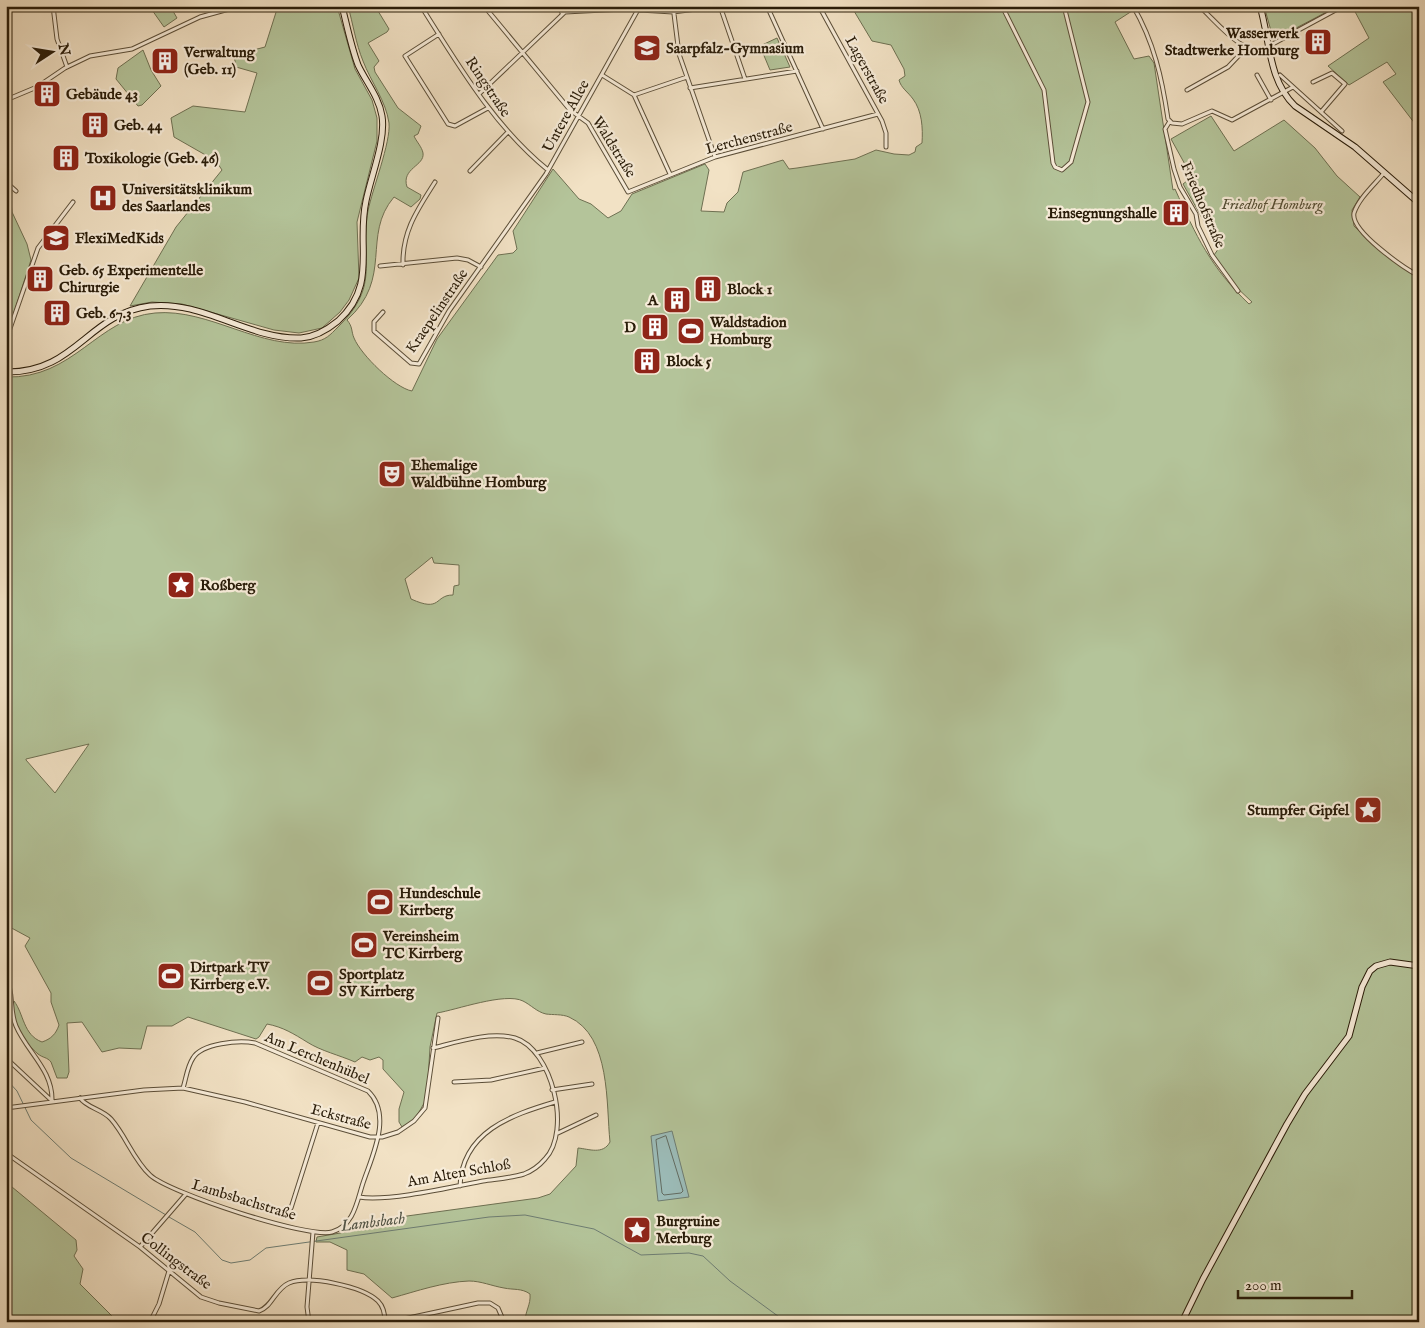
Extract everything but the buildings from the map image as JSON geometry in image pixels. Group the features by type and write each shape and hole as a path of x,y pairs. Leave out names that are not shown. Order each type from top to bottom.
{"main road":[{"path":"6,372 30,370 53,363 116,316 145,307 183,308 290,338 324,332 343,316 356,298 363,282 364,213 381,138 383,119 377,100 356,57 342,6"},
{"path":"1260,6 1276,80 1283,93 1295,106 1328,128 1385,172 1419,203"},
{"path":"1183,1320 1287,1124 1305,1094 1349,1036 1362,987 1370,971 1376,966 1390,962 1419,966"}],"street":[{"path":"6,12 10,6"},
{"path":"53,6 57,39 67,67"},
{"path":"6,100 36,87 67,67 93,55 140,47 200,17 240,6"},
{"name":"Ringstraße","path":"421,6 488,108 507,133 548,170"},
{"name":"Waldstraße","path":"484,6 570,110 588,123 628,192"},
{"path":"559,6 562,13"},
{"path":"673,6 677,48 715,157"},
{"path":"479,94 562,13 569,11 640,8 673,12 720,6 745,79"},
{"path":"767,6 823,129"},
{"name":"Lagerstraße","path":"819,6 878,114 886,133 886,147"},
{"path":"1002,6 1044,90 1053,162 1055,167 1062,170 1071,162 1088,102 1064,6"},
{"name":"Friedhofstraße","path":"1133,6 1153,46 1170,121 1165,129 1177,180 1196,214 1198,226 1212,255 1238,291"},
{"path":"1200,6 1246,48 1256,52 1270,48 1344,6"},
{"name":"Untere Allee","path":"505,233 548,170 640,8"},
{"path":"439,34 405,56 451,126 464,122 488,108"},
{"path":"1187,90 1228,67 1246,48"},
{"path":"690,88 797,71"},
{"path":"1313,82 1332,73 1345,84 1320,112"},
{"path":"602,75 634,95 670,174"},
{"path":"1257,75 1271,100"},
{"path":"1280,75 1342,132"},
{"path":"634,95 686,77"},
{"path":"1170,121 1182,124 1212,112 1232,120 1293,88"},
{"name":"Lerchenstraße","path":"628,192 715,157 878,114"},
{"path":"1328,128 1332,122"},
{"path":"470,171 507,133"},
{"path":"1385,172 1358,205 1354,215 1355,222 1359,229 1380,248 1419,276"},
{"path":"6,182 16,191"},
{"path":"403,265 404,244 409,225 435,182"},
{"path":"6,340 36,251 73,202"},
{"name":"Kraepelinstraße","path":"383,312 374,322 374,331 411,363 419,364 438,328 505,233"},
{"path":"380,266 463,259 481,267"},
{"path":"6,978 10,986 12,1017 25,1044 44,1068 52,1090 52,1101"},
{"name":"Eckstraße","path":"6,1108 22,1104 144,1090 183,1088 245,1102 378,1138 391,1135 406,1128 425,1108 432,1048 438,1018"},
{"name":"Am Alten Schloß","path":"358,1197 379,1197 460,1186 522,1174 531,1170 551,1152 558,1133 559,1121 545,1068 537,1053 516,1038 498,1036 432,1048"},
{"name":"Am Lerchenhübel","path":"183,1088 193,1057 209,1048 229,1042 256,1043 362,1086 377,1102 379,1111 378,1138"},
{"path":"537,1053 582,1042"},
{"path":"6,1058 52,1101"},
{"path":"454,1082 491,1080 545,1068"},
{"path":"552,1090 592,1084"},
{"name":"Lambsbachstraße","path":"80,1098 111,1119 135,1158 151,1176 186,1194 251,1216 314,1232 327,1233 340,1229 350,1219 377,1147 378,1138"},
{"path":"460,1186 465,1157 477,1140 516,1115 555,1102"},
{"path":"558,1133 596,1115"},
{"path":"291,1208 318,1123"},
{"name":"Collingstraße","path":"6,1153 140,1246 195,1292 209,1300 256,1312 264,1309 274,1295 284,1286 296,1281 311,1280 342,1286 372,1296 381,1305 385,1322"},
{"path":"140,1246 186,1194"},
{"path":"309,1322 308,1307 314,1232"},
{"path":"150,1322 159,1304 169,1271"},
{"path":"390,1322 483,1302 498,1308 504,1322"},
{"path":"320,1322 326,1322"}],"green space":[{"path":"155,6 170,6 177,18 164,27 152,10"},
{"path":"278,6 337,6 355,69 372,100 377,118 377,141 357,222 359,278 349,300 340,312 322,328 299,333 274,330 182,304 152,302 130,306 176,227 222,170 216,161 174,137 171,118 193,106 245,112 257,73 236,67 234,55 265,47"},
{"name":"Friedhof Homburg","path":"348,6 375,6 389,29 368,43 379,61 374,67 375,72 398,108 421,126 418,134 414,136 423,153 423,157 410,171 406,181 407,187 421,195 420,199 411,207 394,197 384,212 379,227 374,273 370,289 361,304 347,320 358,345 379,370 397,384 412,391 437,339 498,255 513,253 517,249 513,231 553,169 579,199 591,204 608,218 621,211 632,194 705,164 709,170 701,211 724,212 727,203 738,192 743,172 783,160 789,169 855,159 876,150 909,155 915,152 916,147 922,143 921,120 916,104 899,80 905,76 904,69 891,45 872,41 851,6 1129,6 1132,11 1115,22 1134,59 1149,56 1154,63 1173,190 1175,189 1190,222 1214,264 1249,304 1252,302 1234,285 1214,255 1219,248 1183,184 1192,177 1171,139 1211,116 1234,151 1284,120 1315,148 1337,176 1360,197 1352,210 1354,226 1379,250 1419,278 1419,1322 525,1322 530,1294 521,1290 478,1282 450,1283 392,1298 364,1274 347,1270 347,1250 330,1242 316,1242 317,1237 346,1232 407,1216 538,1198 550,1194 576,1166 578,1148 600,1150 604,1149 610,1142 604,1072 593,1039 583,1026 569,1017 543,1013 523,1001 515,999 480,1002 437,1013 430,1047 427,1098 415,1119 402,1127 399,1122 399,1109 404,1092 383,1069 383,1060 379,1057 370,1060 362,1057 355,1062 318,1048 273,1025 267,1024 256,1039 188,1017 172,1026 147,1026 141,1049 119,1048 102,1052 82,1022 67,1023 69,1072 67,1078 57,1078 51,1062 38,1054 23,1037 14,1016 14,1001 27,1029 36,1039 42,1042 53,1036 59,1025 51,1002 51,993 25,946 30,938 6,925 6,377 30,375 50,369 68,359 117,325 135,317 155,313 175,313 195,317 274,341 294,343 322,340 330,335 352,312 360,298 364,285 368,211 387,142 389,123 385,107 366,69 356,41","holes":["392,461 402,474 403,483 383,485 379,477","432,557 434,563 459,565 459,585 454,586 453,595 447,596 433,604 421,603 411,599 405,579","89,744 55,793 26,759"]},
{"path":"1264,6 1338,6 1279,37 1279,40 1273,38"},
{"path":"1352,6 1419,6 1419,129 1383,82 1396,74 1387,62 1349,85 1328,66 1369,38"},
{"path":"777,38 790,67 770,70 760,46"},
{"path":"143,50 151,70 161,86 142,105 138,106 116,79 118,68"},
{"path":"6,187 10,192 12,212 27,244 31,260 6,337"},
{"path":"6,1182 76,1240 77,1250 74,1256 83,1269 80,1284 112,1316 109,1322 6,1322"}],"water":[{"path":"672,1131 689,1197 658,1201 651,1136"}],"waterway":[{"name":"Lambsbach","path":"6,1079 17,1091 31,1120 71,1158 166,1215"},
{"name":"Lambsbach","path":"169,1217 195,1232 222,1260 231,1263 250,1260 266,1248 489,1217 525,1215 594,1229 641,1255 689,1253 703,1256 730,1281 786,1322"}],"place":[{"name":"Wasserwerk Stadtwerke Homburg","path":"1318,42"},
{"name":"Saarpfalz-Gymnasium","path":"647,48"},
{"name":"Verwaltung (Geb. 11)","path":"165,61"},
{"name":"Gebäude 43","path":"47,94"},
{"name":"Geb. 44","path":"95,125"},
{"name":"Toxikologie (Geb. 46)","path":"66,158"},
{"name":"Universitätsklinikum des Saarlandes","path":"103,198"},
{"name":"Einsegnungshalle","path":"1176,213"},
{"name":"FlexiMedKids","path":"56,238"},
{"name":"Geb. 65 Experimentelle Chirurgie","path":"40,279"},
{"name":"Block 1","path":"708,289"},
{"name":"A","path":"677,300"},
{"name":"Geb. 67.3","path":"57,313"},
{"name":"D","path":"655,327"},
{"name":"Waldstadion Homburg","path":"691,331"},
{"name":"Block 5","path":"647,361"},
{"name":"Ehemalige Waldbühne Homburg","path":"392,474"},
{"name":"Roßberg","path":"181,585"},
{"name":"Stumpfer Gipfel","path":"1368,810"},
{"name":"Hundeschule Kirrberg","path":"380,902"},
{"name":"Vereinsheim TC Kirrberg","path":"364,945"},
{"name":"Dirtpark TV Kirrberg e.V.","path":"171,976"},
{"name":"Sportplatz SV Kirrberg","path":"320,983"},
{"name":"Burgruine Merburg","path":"637,1230"}]}
